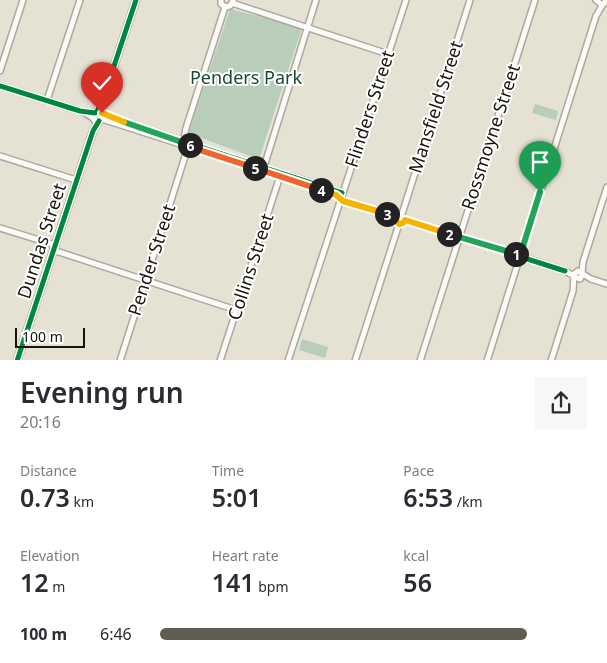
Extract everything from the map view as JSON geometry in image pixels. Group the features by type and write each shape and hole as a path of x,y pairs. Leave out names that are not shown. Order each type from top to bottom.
{"street":[{"path":"0,71 24,0"},
{"path":"47,100 80,0"},
{"name":"Dundas Street","path":"17,360 136,0"},
{"path":"221,0 225,7"},
{"path":"264,169 316,0"},
{"name":"Flinders Street","path":"288,360 406,0"},
{"name":"Mansfield Street","path":"402,214 470,0"},
{"name":"Rossmoyne Street","path":"420,360 535,0"},
{"path":"225,7 230,6 233,1 388,54"},
{"path":"487,360 596,16 605,3 596,1 596,16"},
{"path":"181,142 225,7"},
{"path":"0,86 181,142 342,195 343,201 396,218 399,224"},
{"name":"Pender Street","path":"120,360 189,146"},
{"path":"0,156 76,180"},
{"name":"Collins Street","path":"220,360 281,175"},
{"path":"551,360 607,187"},
{"path":"396,218 399,214 402,214 405,220 607,284"},
{"path":"355,360 399,224 405,220"},
{"path":"0,228 236,310"}],"green space":[{"name":"Penders Park","path":"230,9 302,28 259,159 193,135 187,137"},
{"path":"535,104 558,111 556,120 532,113"},
{"path":"302,339 328,347 325,358 299,350"}],"cycle path":[{"path":"97,111 102,102 136,0"},
{"path":"0,86 80,111 95,113"},
{"path":"108,117 342,193"},
{"path":"17,360 93,131 99,121"},
{"path":"415,223 565,271"}],"route":[{"path":"102,113 108,117 190,143 190,147 336,194 343,201 396,218 399,224 405,220 520,256 540,192"}]}
